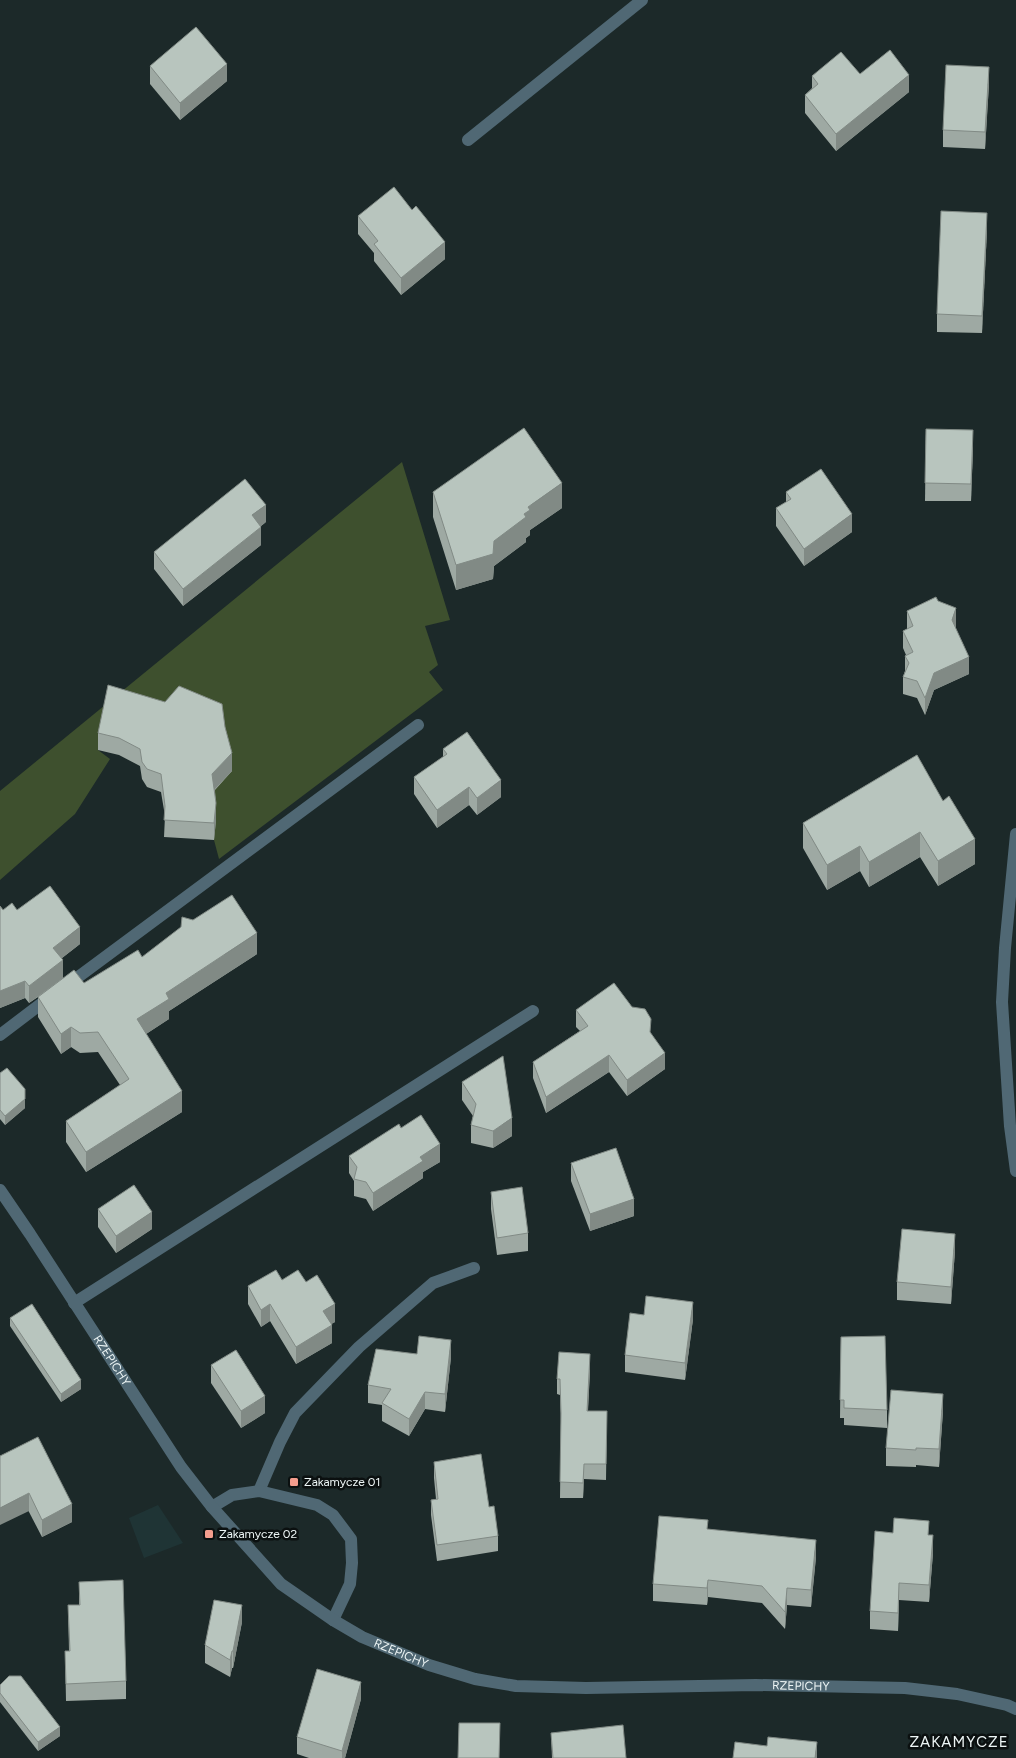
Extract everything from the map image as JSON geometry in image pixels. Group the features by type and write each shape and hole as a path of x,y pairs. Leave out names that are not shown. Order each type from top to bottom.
{"street":[{"path":"468,140 642,0"},
{"path":"0,1035 418,725"},
{"path":"1016,834 1002,1002 1010,1126 1016,1171"},
{"path":"74,1303 533,1011"},
{"name":"RZEPICHY","path":"0,1190 181,1467 212,1507 281,1584 333,1620 362,1637 429,1665 475,1680 516,1686 586,1688 756,1686 905,1688 957,1694 1007,1705 1016,1709"},
{"path":"259,1491 295,1413 359,1347 433,1283 474,1268"},
{"path":"212,1507 232,1494 259,1491 317,1505 333,1515 351,1539 350,1584 333,1620"}],"shaded area":[{"path":"158,1505 183,1543 144,1558 129,1518"}],"green space":[{"path":"402,462 450,620 425,626 438,665 429,672 443,690 219,859 214,840 162,721 98,750 110,759 75,814 0,880 0,791"}],"building":[{"path":"196,27 227,64 180,103 150,66"},
{"path":"890,50 909,75 836,134 805,95 818,84 812,76 841,52 860,74"},
{"path":"946,65 989,67 985,132 943,130"},
{"path":"394,187 412,210 416,206 445,242 401,278 374,244 378,241 358,216"},
{"path":"941,211 987,213 982,316 937,314"},
{"path":"524,428 562,483 528,507 530,510 524,514 526,517 494,541 493,554 456,565 433,492"},
{"path":"926,429 973,430 971,484 925,483"},
{"path":"821,469 852,514 804,549 776,508 791,499 786,492"},
{"path":"245,479 266,505 252,515 261,527 183,589 154,552"},
{"path":"936,597 938,601 956,608 952,620 969,657 934,673 925,698 917,681 903,677 909,663 905,656 913,652 903,631 913,626 907,611"},
{"path":"108,685 165,702 179,686 222,704 225,727 232,753 212,774 216,803 214,823 164,820 165,806 161,774 147,769 142,762 140,749 119,738 98,733"},
{"path":"467,732 501,780 477,798 469,787 437,810 414,777 447,754 443,749"},
{"path":"917,755 943,801 949,796 975,839 938,861 920,832 869,862 860,846 827,865 803,823"},
{"path":"50,886 80,927 53,948 63,960 29,986 25,981 0,991 0,906 3,910 12,903 17,910"},
{"path":"232,895 257,933 166,993 169,999 137,1019 182,1091 86,1152 66,1121 129,1079 98,1032 80,1033 71,1027 61,1034 38,997 74,970 84,983 138,950 142,957 181,927 182,917 193,920"},
{"path":"614,983 632,1007 645,1009 651,1019 650,1032 665,1053 627,1080 609,1055 546,1097 533,1062 588,1026 576,1010"},
{"path":"503,1056 512,1118 493,1131 471,1125 476,1104 462,1082"},
{"path":"7,1068 25,1089 25,1099 5,1116 0,1110 0,1073"},
{"path":"421,1115 440,1144 420,1157 423,1161 373,1193 366,1182 354,1179 357,1167 349,1156 399,1124 401,1128"},
{"path":"616,1148 634,1199 590,1214 571,1163"},
{"path":"134,1185 152,1212 116,1236 98,1209"},
{"path":"522,1187 528,1233 497,1238 491,1192"},
{"path":"902,1229 955,1234 951,1287 897,1282"},
{"path":"276,1270 282,1280 298,1270 306,1282 317,1275 335,1304 323,1311 332,1325 296,1347 270,1304 261,1310 248,1286"},
{"path":"646,1296 693,1302 685,1363 625,1355 630,1313 644,1315"},
{"path":"32,1304 81,1380 61,1394 10,1318"},
{"path":"419,1336 451,1340 445,1394 425,1392 409,1419 382,1403 391,1389 368,1385 376,1349 417,1354"},
{"path":"885,1336 887,1410 844,1408 844,1400 840,1400 841,1337"},
{"path":"236,1350 265,1396 241,1411 211,1365"},
{"path":"559,1352 590,1354 587,1411 607,1411 606,1464 584,1464 583,1483 560,1482 561,1413 560,1379 557,1379"},
{"path":"891,1390 943,1394 939,1449 886,1448"},
{"path":"38,1437 72,1504 42,1520 29,1493 0,1508 0,1456"},
{"path":"481,1454 489,1507 494,1506 498,1536 437,1545 431,1500 438,1499 434,1462"},
{"path":"659,1516 708,1520 707,1529 816,1540 811,1590 787,1588 785,1612 762,1586 708,1580 707,1588 653,1584"},
{"path":"894,1518 929,1521 928,1535 933,1535 929,1585 899,1583 898,1613 870,1611 875,1531 893,1533"},
{"path":"123,1580 126,1681 66,1684 65,1651 70,1651 68,1605 80,1605 79,1582"},
{"path":"214,1600 242,1605 230,1660 205,1645"},
{"path":"317,1669 361,1682 342,1751 297,1737"},
{"path":"9,1676 21,1676 60,1727 38,1742 0,1693 0,1685"},
{"path":"459,1723 500,1723 499,1758 458,1758"},
{"path":"623,1725 626,1758 553,1758 551,1733"},
{"path":"768,1737 817,1742 815,1758 733,1758 735,1742 767,1746"}],"place":[{"name":"Zakamycze 01","path":"294,1482"},
{"name":"Zakamycze 02","path":"209,1534"}],"district":[{"name":"ZAKAMYCZE","path":"959,1742"}]}
